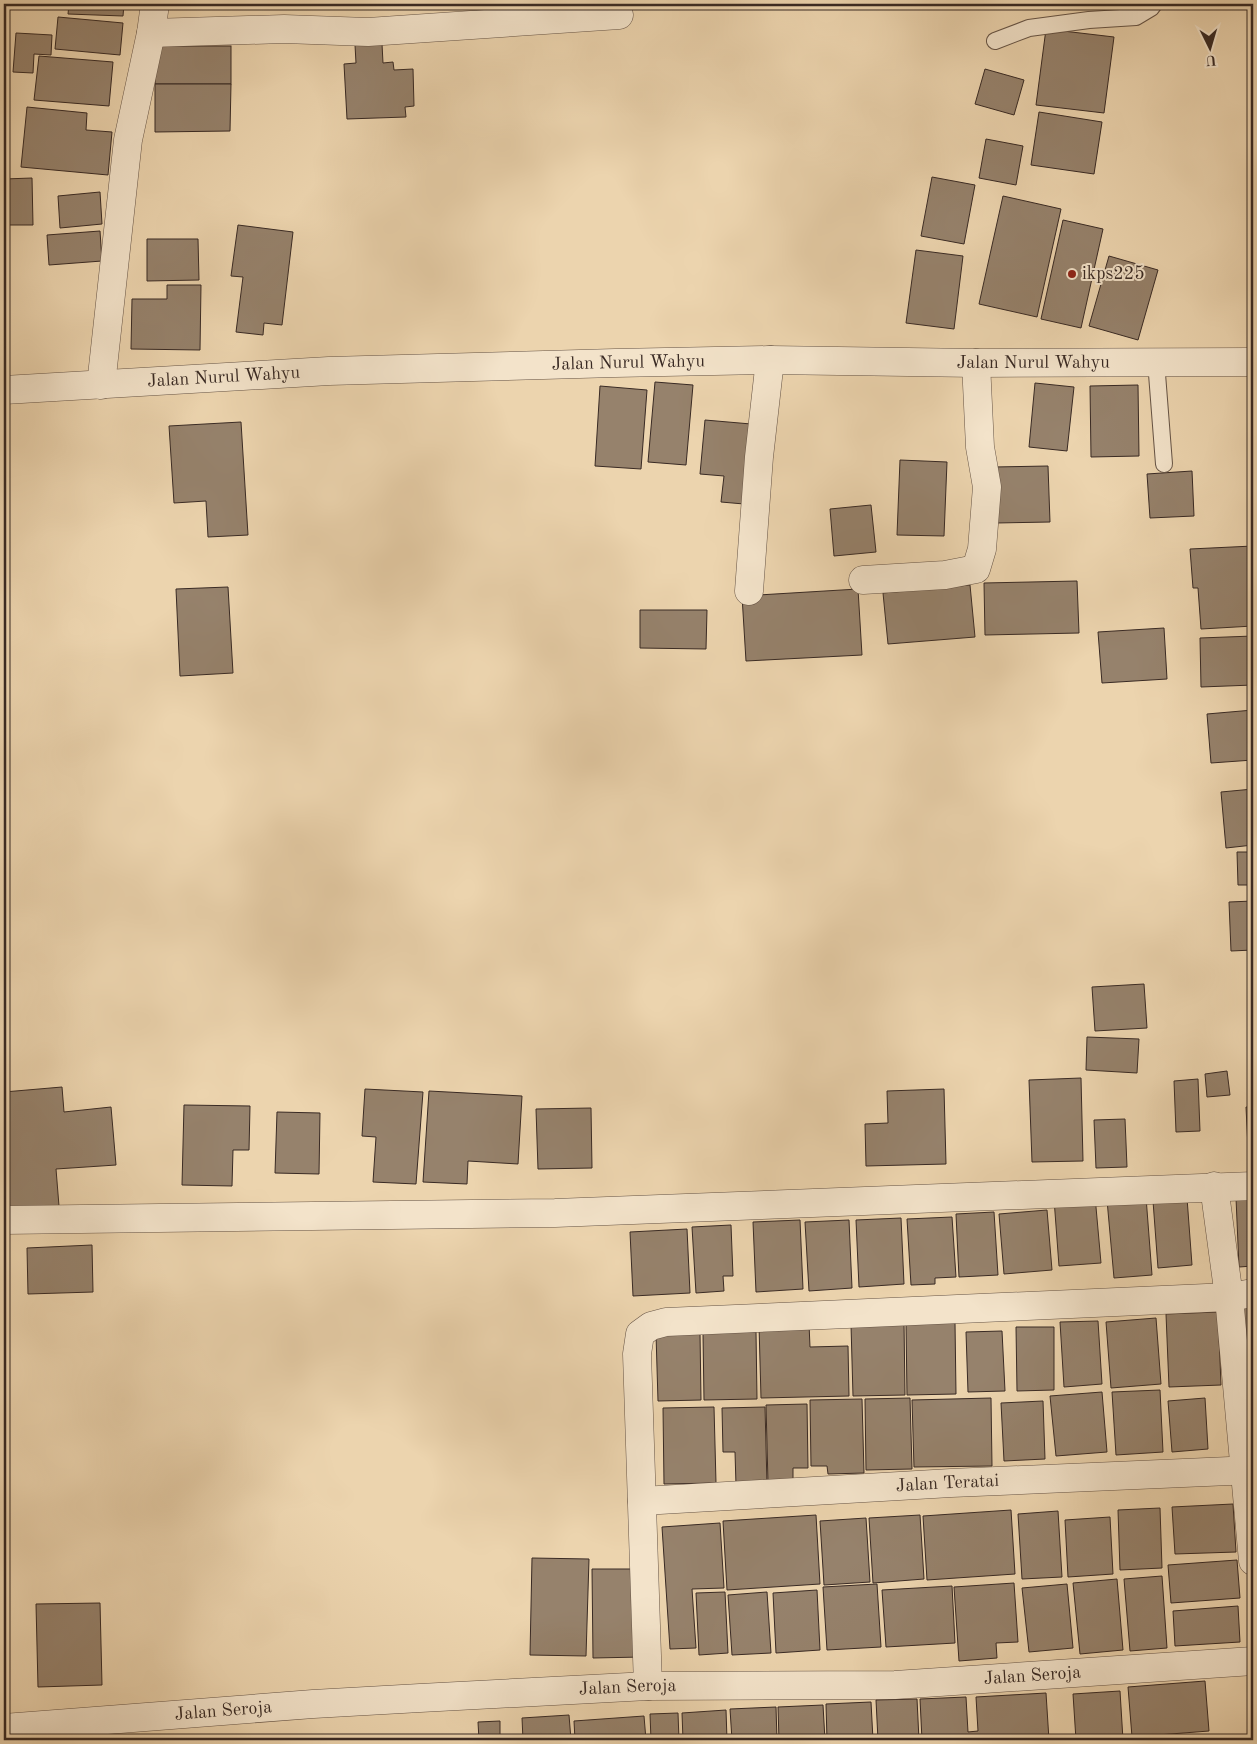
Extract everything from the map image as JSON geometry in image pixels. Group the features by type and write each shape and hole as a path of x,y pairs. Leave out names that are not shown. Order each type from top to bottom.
{"street":[{"path":"101,385 128,140 150,33 154,4"},
{"path":"150,33 284,29 368,32 619,15"},
{"path":"749,591 759,457 770,360"},
{"name":"Jalan Nurul Wahyu","path":"4,390 329,371 770,360 1253,362"},
{"path":"863,580 945,575 976,569 982,549 987,487 980,447 976,362"},
{"path":"1214,1186 1241,1295 1253,1561"},
{"path":"4,1220 555,1214 1214,1186 1253,1186"},
{"path":"648,1686 637,1354 640,1334 651,1326 676,1322 1241,1295"},
{"name":"Jalan Teratai","path":"642,1502 961,1483 1249,1470"},
{"name":"Jalan Seroja","path":"4,1728 313,1704 648,1686 895,1685 1253,1661"}],"lane":[{"path":"995,41 1029,28 1089,20 1136,17 1154,4"},
{"path":"1156,361 1164,464"}],"building":[{"path":"69,4 124,4 123,16 68,14"},
{"path":"967,4 1037,4 1037,9 966,7"},
{"path":"58,17 123,23 120,55 55,49"},
{"path":"1046,29 1114,37 1104,113 1036,105"},
{"path":"16,33 52,35 51,55 34,54 33,73 13,72"},
{"path":"382,44 383,63 393,62 394,70 413,69 414,106 405,107 406,117 347,119 344,64 356,63 355,45"},
{"path":"155,46 231,46 231,84 155,84"},
{"path":"39,56 113,62 109,106 34,100"},
{"path":"985,69 1024,80 1014,115 975,104"},
{"path":"155,84 231,84 230,131 155,132"},
{"path":"27,107 87,113 86,130 112,132 108,175 21,167"},
{"path":"1039,112 1102,122 1094,174 1031,165"},
{"path":"986,139 1023,146 1016,185 979,178"},
{"path":"932,177 975,185 964,244 921,236"},
{"path":"32,178 33,225 4,225 4,179"},
{"path":"100,192 102,224 60,228 58,196"},
{"path":"1003,196 1061,209 1037,317 979,304"},
{"name":"ikps225","path":"1063,220 1103,229 1081,328 1041,319"},
{"path":"238,225 293,232 282,325 264,323 263,335 236,332 243,277 231,276"},
{"path":"100,231 102,261 49,265 47,235"},
{"path":"147,239 198,239 199,280 147,281"},
{"path":"916,250 963,256 954,329 906,323"},
{"path":"1109,256 1158,270 1138,340 1089,326"},
{"path":"167,285 201,285 200,350 131,349 132,299 167,299"},
{"path":"655,382 693,385 686,465 648,462"},
{"path":"1035,383 1074,387 1067,451 1029,447"},
{"path":"1138,385 1139,456 1091,457 1090,386"},
{"path":"600,386 647,390 641,469 595,466"},
{"path":"705,420 751,424 744,504 721,502 724,476 700,474"},
{"path":"241,422 248,535 208,537 206,501 174,503 169,426"},
{"path":"900,460 947,462 944,536 897,535"},
{"path":"1048,466 1050,522 996,523 994,467"},
{"path":"1192,471 1194,516 1150,518 1147,474"},
{"path":"871,505 876,552 834,556 830,509"},
{"path":"1253,546 1253,626 1201,629 1198,588 1193,588 1190,549"},
{"path":"1077,581 1079,633 985,635 984,583"},
{"path":"970,585 975,637 888,644 883,593"},
{"path":"228,587 233,673 180,676 176,589"},
{"path":"858,589 862,655 746,661 742,596"},
{"path":"640,610 707,610 706,649 640,648"},
{"path":"1164,628 1167,679 1102,683 1098,632"},
{"path":"1253,636 1253,685 1201,687 1200,638"},
{"path":"1253,710 1253,760 1211,763 1207,714"},
{"path":"1253,789 1253,845 1226,848 1221,792"},
{"path":"1237,852 1253,852 1253,885 1238,885"},
{"path":"1253,901 1253,950 1231,951 1229,902"},
{"path":"1144,984 1147,1028 1095,1031 1092,987"},
{"path":"1087,1037 1139,1039 1137,1073 1086,1070"},
{"path":"1227,1071 1230,1095 1207,1097 1205,1074"},
{"path":"1081,1078 1083,1161 1032,1162 1029,1080"},
{"path":"1198,1079 1200,1131 1176,1132 1174,1081"},
{"path":"62,1087 64,1112 111,1107 116,1165 56,1169 59,1206 8,1210 4,1157 4,1092"},
{"path":"365,1089 423,1092 416,1184 373,1182 376,1137 362,1136"},
{"path":"944,1089 946,1164 866,1166 865,1124 888,1123 887,1091"},
{"path":"429,1091 522,1096 518,1164 468,1161 467,1184 423,1182"},
{"path":"184,1105 250,1106 249,1150 233,1150 232,1186 182,1185"},
{"path":"1246,1107 1253,1107 1253,1167 1249,1168"},
{"path":"591,1108 592,1168 538,1169 536,1109"},
{"path":"277,1112 320,1113 319,1174 275,1173"},
{"path":"1125,1119 1127,1167 1096,1168 1094,1120"},
{"path":"1095,1196 1101,1263 1059,1266 1054,1199"},
{"path":"1146,1197 1152,1275 1114,1278 1107,1200"},
{"path":"1253,1197 1253,1266 1239,1267 1236,1198"},
{"path":"1187,1198 1192,1265 1158,1268 1153,1201"},
{"path":"1047,1210 1052,1270 1004,1274 999,1214"},
{"path":"994,1212 998,1275 959,1277 956,1214"},
{"path":"952,1217 956,1277 935,1278 935,1284 911,1285 907,1219"},
{"path":"901,1218 904,1284 859,1287 856,1220"},
{"path":"800,1220 803,1289 756,1292 753,1222"},
{"path":"849,1220 852,1288 809,1291 805,1222"},
{"path":"731,1225 733,1276 723,1276 724,1291 696,1293 692,1227"},
{"path":"687,1229 690,1293 633,1296 630,1232"},
{"path":"92,1245 93,1292 28,1294 27,1248"},
{"path":"1253,1304 1253,1375 1246,1376 1242,1305"},
{"path":"1218,1312 1221,1385 1169,1387 1166,1314"},
{"path":"1156,1318 1161,1384 1111,1388 1106,1322"},
{"path":"1098,1321 1102,1384 1064,1387 1060,1322"},
{"path":"904,1323 905,1395 853,1396 851,1325"},
{"path":"955,1323 956,1394 907,1395 906,1324"},
{"path":"809,1324 810,1347 848,1346 849,1396 761,1398 759,1325"},
{"path":"1016,1327 1054,1327 1054,1390 1017,1391"},
{"path":"1002,1331 1005,1391 968,1392 966,1332"},
{"path":"756,1332 757,1399 704,1400 703,1333"},
{"path":"700,1333 701,1400 658,1401 656,1334"},
{"path":"1160,1390 1163,1452 1116,1455 1112,1392"},
{"path":"1102,1392 1107,1452 1056,1456 1050,1396"},
{"path":"910,1398 912,1469 866,1470 865,1399"},
{"path":"991,1398 992,1466 914,1467 912,1400"},
{"path":"1205,1398 1208,1449 1172,1452 1168,1401"},
{"path":"862,1399 864,1473 828,1474 827,1466 811,1466 810,1400"},
{"path":"1043,1401 1045,1459 1004,1461 1001,1403"},
{"path":"807,1404 808,1468 793,1468 793,1482 768,1483 766,1405"},
{"path":"714,1407 716,1483 664,1484 663,1408"},
{"path":"765,1407 767,1485 736,1485 735,1452 723,1452 722,1408"},
{"path":"1233,1504 1236,1552 1175,1554 1172,1507"},
{"path":"1160,1508 1162,1568 1120,1570 1118,1510"},
{"path":"1011,1510 1015,1574 927,1580 923,1516"},
{"path":"1058,1511 1062,1577 1022,1579 1018,1514"},
{"path":"816,1515 820,1584 727,1590 723,1521"},
{"path":"920,1515 924,1579 873,1583 869,1518"},
{"path":"1110,1517 1113,1574 1068,1577 1065,1520"},
{"path":"866,1518 870,1582 824,1585 820,1521"},
{"path":"720,1523 724,1588 692,1589 696,1648 670,1649 662,1527"},
{"path":"532,1558 589,1559 586,1656 530,1655"},
{"path":"1237,1560 1240,1598 1171,1603 1168,1565"},
{"path":"592,1569 641,1569 642,1657 593,1658"},
{"path":"1162,1576 1167,1648 1130,1651 1124,1579"},
{"path":"1117,1579 1123,1650 1080,1654 1073,1583"},
{"path":"1014,1583 1018,1642 996,1643 997,1658 959,1661 954,1587"},
{"path":"877,1584 881,1647 827,1650 823,1587"},
{"path":"1067,1584 1073,1648 1029,1652 1022,1588"},
{"path":"952,1586 955,1643 886,1647 882,1590"},
{"path":"817,1590 820,1650 776,1653 773,1593"},
{"path":"725,1592 728,1653 699,1655 696,1593"},
{"path":"767,1592 771,1653 732,1655 728,1595"},
{"path":"100,1603 102,1685 38,1687 36,1604"},
{"path":"1238,1606 1240,1642 1175,1646 1173,1611"},
{"path":"1205,1681 1209,1731 1132,1737 1128,1687"},
{"path":"1120,1691 1123,1740 1076,1740 1073,1694"},
{"path":"1046,1693 1049,1740 922,1740 920,1699 966,1697 968,1732 978,1731 976,1697"},
{"path":"917,1699 919,1740 878,1740 876,1700"},
{"path":"871,1702 873,1740 827,1740 826,1704"},
{"path":"823,1705 825,1740 779,1740 778,1707"},
{"path":"776,1707 777,1740 732,1740 730,1709"},
{"path":"726,1710 727,1740 683,1740 682,1713"},
{"path":"678,1713 679,1740 651,1740 650,1714"},
{"path":"569,1715 571,1740 523,1740 522,1718"},
{"path":"644,1716 646,1740 575,1740 574,1721"},
{"path":"500,1721 500,1740 479,1740 478,1722"}],"place":[{"name":"ikps225","path":"1072,274"}]}
